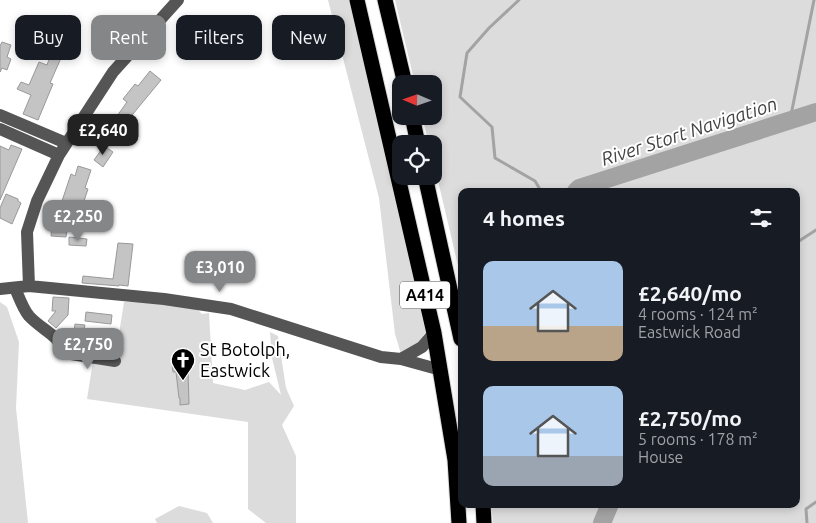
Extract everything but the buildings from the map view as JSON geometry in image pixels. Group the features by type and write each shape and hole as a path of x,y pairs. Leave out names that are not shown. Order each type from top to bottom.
{"highway":[{"name":"A414","path":"357,0 434,333 455,460 458,507"},
{"path":"385,0 403,75"},
{"name":"A414","path":"427,185 458,325"},
{"name":"A414","path":"458,508 459,523"},
{"path":"483,508 484,523"}],"street":[{"path":"30,286 27,232 37,201 59,155 113,72 178,0"},
{"path":"0,115 66,143"},
{"path":"0,129 59,155"},
{"path":"0,288 30,286 231,308 381,357 401,359 441,370"},
{"path":"15,288 29,316 57,339 65,353 114,362"},
{"path":"401,359 422,347 434,333"}],"shaded area":[{"path":"328,0 350,0 388,154 392,173 392,185 395,185 426,332 418,343 401,354 395,334 379,198 343,60 345,60 345,15 332,15"},
{"path":"395,0 816,0 816,523 493,523 491,508 800,508 800,188 458,188 458,265 439,185 442,185 442,135 427,135 424,125 442,125 442,75 413,75"},
{"path":"0,302 7,307 19,342 16,408 28,523 0,523"},
{"path":"124,302 156,302 197,309 202,314 209,313 213,383 245,390 269,382 281,395 272,358 270,332 278,336 286,388 294,406 282,425 296,456 296,523 266,523 248,509 248,422 87,399 93,361 115,359"},
{"path":"179,506 207,513 213,523 157,523 155,519"}],"waterway":[{"path":"519,0 489,28 467,53 460,97 492,127 495,158 535,181 539,188"},
{"path":"790,120 814,0"},
{"name":"River Stort Navigation","path":"579,188 816,112"},
{"path":"800,240 816,230"},
{"path":"807,523 806,509 816,502"},
{"name":"River Stort Navigation","path":"602,523 608,508"}],"place":[{"name":"St Botolph, Eastwick","path":"183,381"}]}
